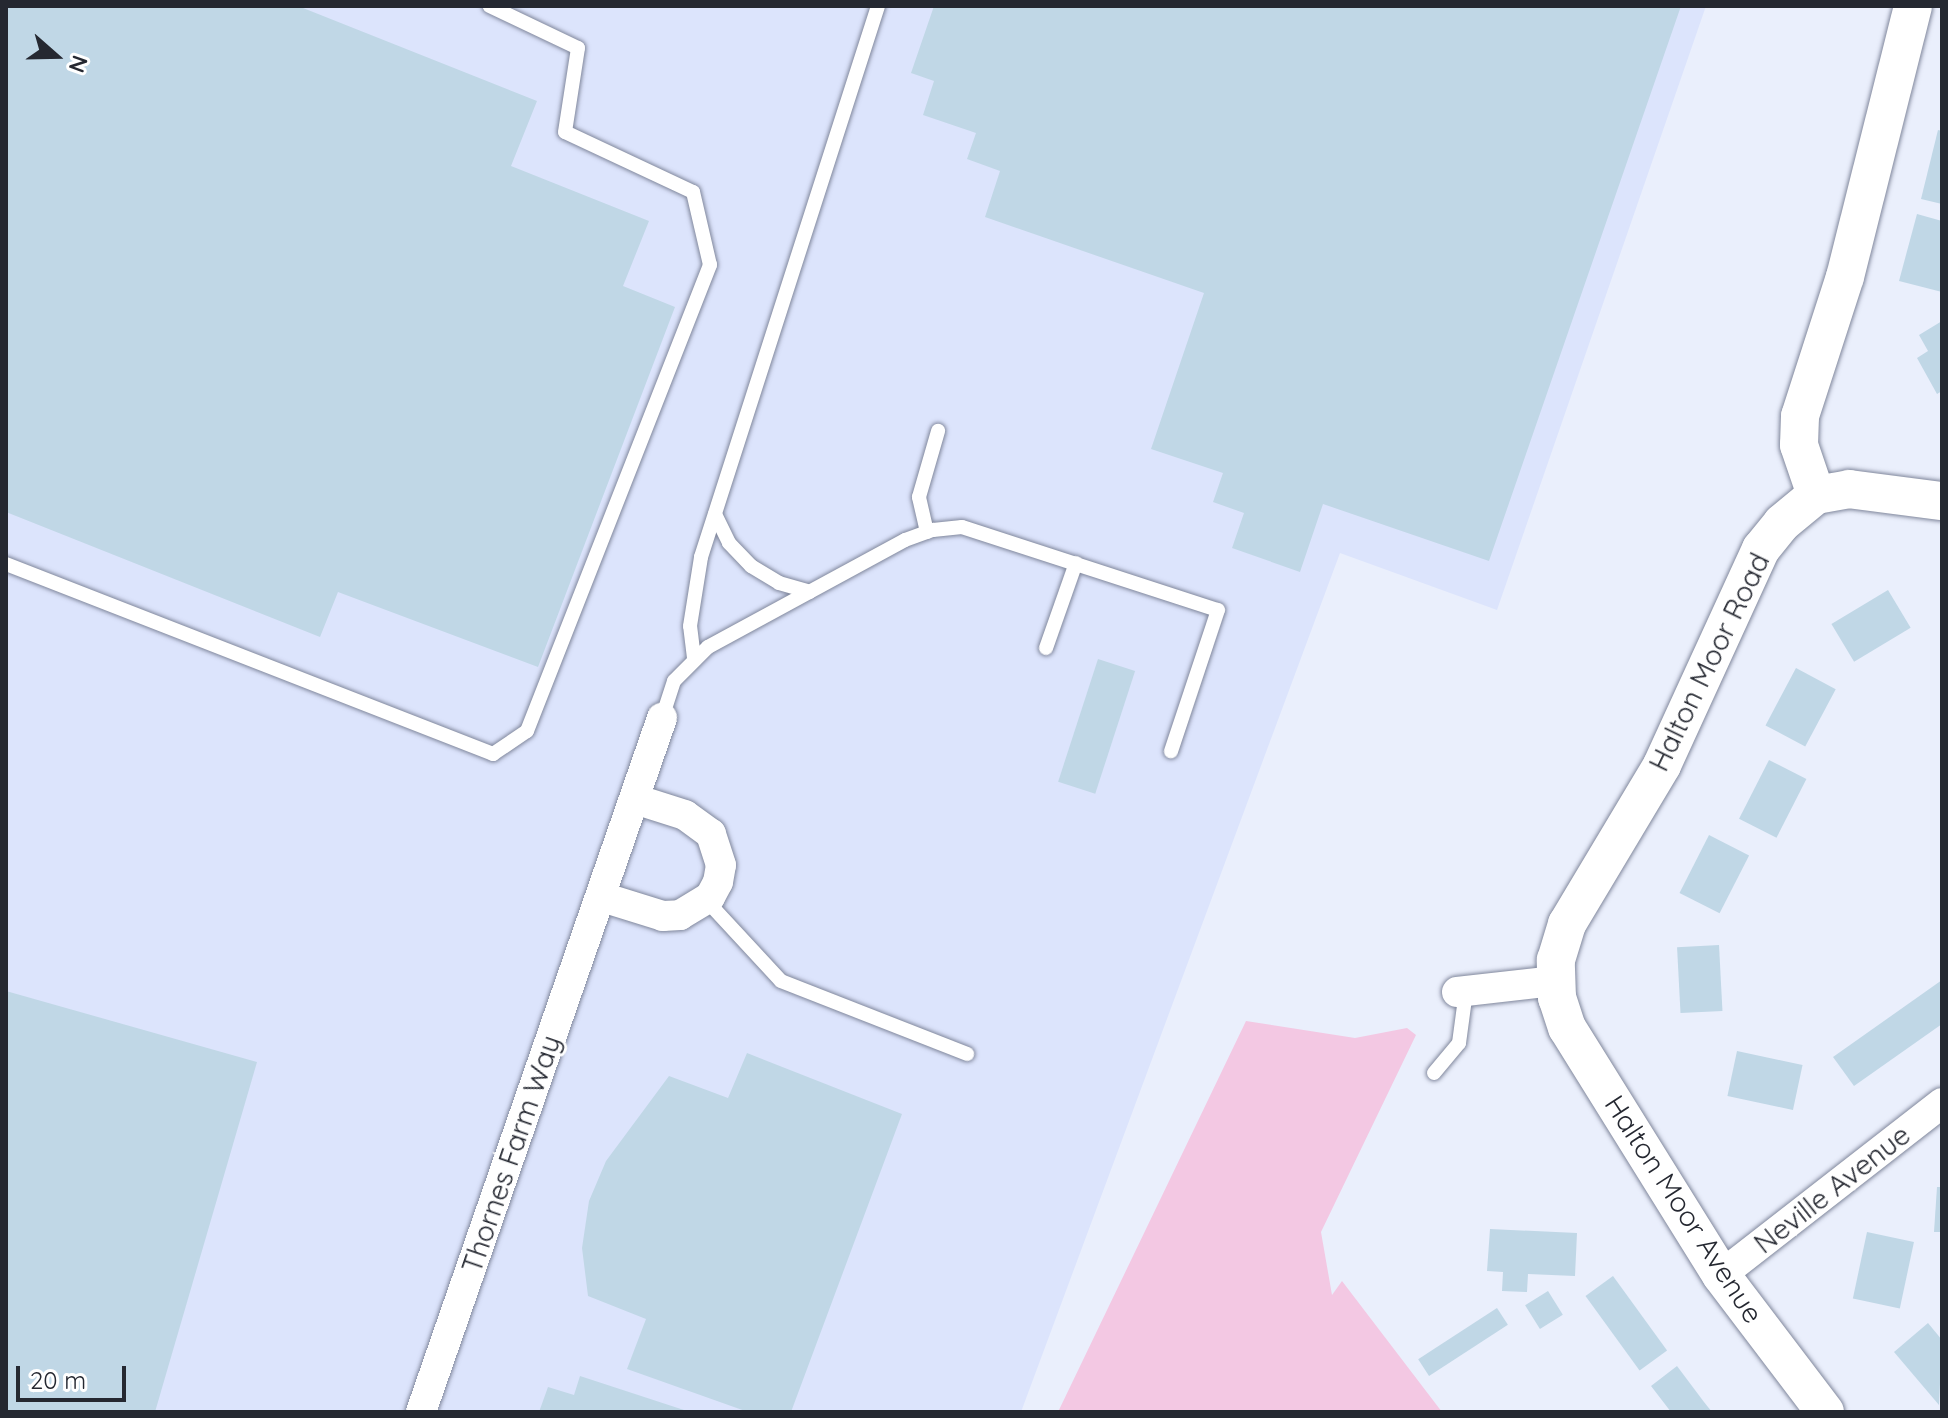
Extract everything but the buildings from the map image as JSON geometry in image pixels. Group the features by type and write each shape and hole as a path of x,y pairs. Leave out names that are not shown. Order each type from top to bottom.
{"street":[{"path":"1913,6 1845,277 1800,416 1799,445 1816,495 1849,489 1942,501"},
{"name":"Halton Moor Road","path":"1556,990 1567,924 1662,765 1761,549 1799,507 1816,495"},
{"name":"Thornes Farm Way","path":"421,1412 662,718"},
{"path":"602,897 663,916 680,915 706,900 718,882 721,865 711,834 685,815 635,799"},
{"path":"1462,991 1556,990"},
{"name":"Halton Moor Avenue","path":"1556,990 1567,1028 1721,1275 1825,1412"},
{"name":"Neville Avenue","path":"1721,1275 1942,1103"}],"lane":[{"path":"6,564 493,754 527,731 710,265 693,192 565,132 578,48 490,6"},
{"path":"694,658 693,595 715,514 878,6"},
{"path":"927,532 919,497 938,431"},
{"path":"715,514 729,543 751,566 779,583 810,592"},
{"path":"662,718 674,681 694,658 810,592 927,532 962,527 1218,610 1171,751"},
{"path":"1046,648 1076,563"},
{"path":"706,900 781,981 967,1054"},
{"path":"1434,1073 1459,1043 1462,991"}],"shaded area":[{"path":"6,6 1706,6 1497,610 1340,553 1021,1412 6,1412"},
{"path":"1246,1021 1355,1038 1407,1028 1416,1035 1321,1232 1332,1295 1342,1281 1442,1412 1058,1412"}]}
